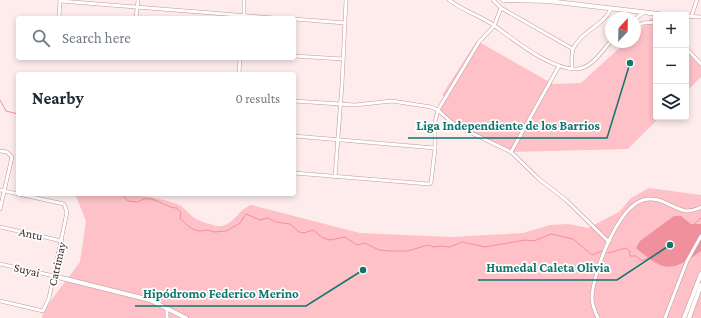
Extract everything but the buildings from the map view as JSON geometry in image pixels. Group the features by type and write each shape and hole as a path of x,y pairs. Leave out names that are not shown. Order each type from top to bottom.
{"street":[{"path":"136,16 138,0"},
{"path":"244,0 244,16"},
{"path":"335,177 346,0"},
{"path":"449,0 494,26 510,38 559,66 579,68 588,65 605,47"},
{"path":"493,0 501,8 573,49"},
{"path":"503,0 553,1 611,10 653,14"},
{"path":"697,0 691,16 701,17"},
{"path":"59,16 60,1 233,16"},
{"path":"296,173 431,183 435,148 435,122 438,110 479,42 494,26 501,8"},
{"path":"572,68 573,49 580,40 605,18 611,10"},
{"path":"296,20 345,23"},
{"path":"641,24 653,22"},
{"path":"689,51 701,64"},
{"path":"296,56 343,59"},
{"path":"239,72 240,60"},
{"path":"512,152 559,66"},
{"path":"296,101 340,105 362,105 392,101 431,107 438,110 460,128 512,152 539,180 566,200 609,242"},
{"path":"296,136 435,148"},
{"path":"0,151 11,154 12,157 0,209"},
{"path":"0,190 4,191"},
{"name":"Catrimay","path":"4,191 16,194"},
{"name":"Catrimay","path":"0,301 43,311 49,298 67,216 67,208 64,204 27,196"},
{"path":"598,318 592,298 599,264 609,242 629,209 643,200 666,202 688,211 701,207"},
{"name":"Antu","path":"0,227 62,241"},
{"path":"665,318 684,268 701,236"},
{"name":"Suyai","path":"0,264 54,276"},
{"path":"684,318 701,274"},
{"path":"54,276 140,297 167,308 179,316 186,318"},
{"path":"689,318 701,285"},
{"path":"166,318 167,308"}],"shaded area":[{"path":"653,17 653,120 657,120 628,149 511,152 461,128 438,110 445,97 442,95 476,42 479,42 553,84 581,83 619,48 641,48 641,28"},
{"path":"689,51 701,64 701,77 689,89"},
{"path":"649,188 701,195 701,318 42,318 43,311 80,262 86,221 76,196 152,197 180,205 198,220 220,226 230,222 251,205 360,233 451,237 523,233 550,225 568,224 588,228 619,212 631,198"},
{"path":"674,216 681,216 691,224 701,224 701,251 682,263 668,267 654,262 636,248 640,241"}],"waterway":[{"path":"0,100 6,111 16,114"},
{"path":"124,196 128,201 138,202 143,199 148,199 177,208 181,213 180,218 189,226 199,231 226,231 240,223 246,214 260,220 268,218 276,222 290,224 299,232 304,233 313,230 323,238 330,240 345,237 357,245 365,243 379,250 388,251 408,251 428,245 434,247 450,247 462,242 485,247 525,240 534,241 551,234 573,239 592,255 602,251"},
{"path":"694,224 701,218"},
{"path":"608,253 626,248 630,251 630,256 636,256 642,261 648,258"}],"place":[{"name":"Liga Independiente de los Barrios","path":"630,63"},
{"name":"Humedal Caleta Olivia","path":"670,245"},
{"name":"Hipódromo Federico Merino","path":"363,270"}]}
